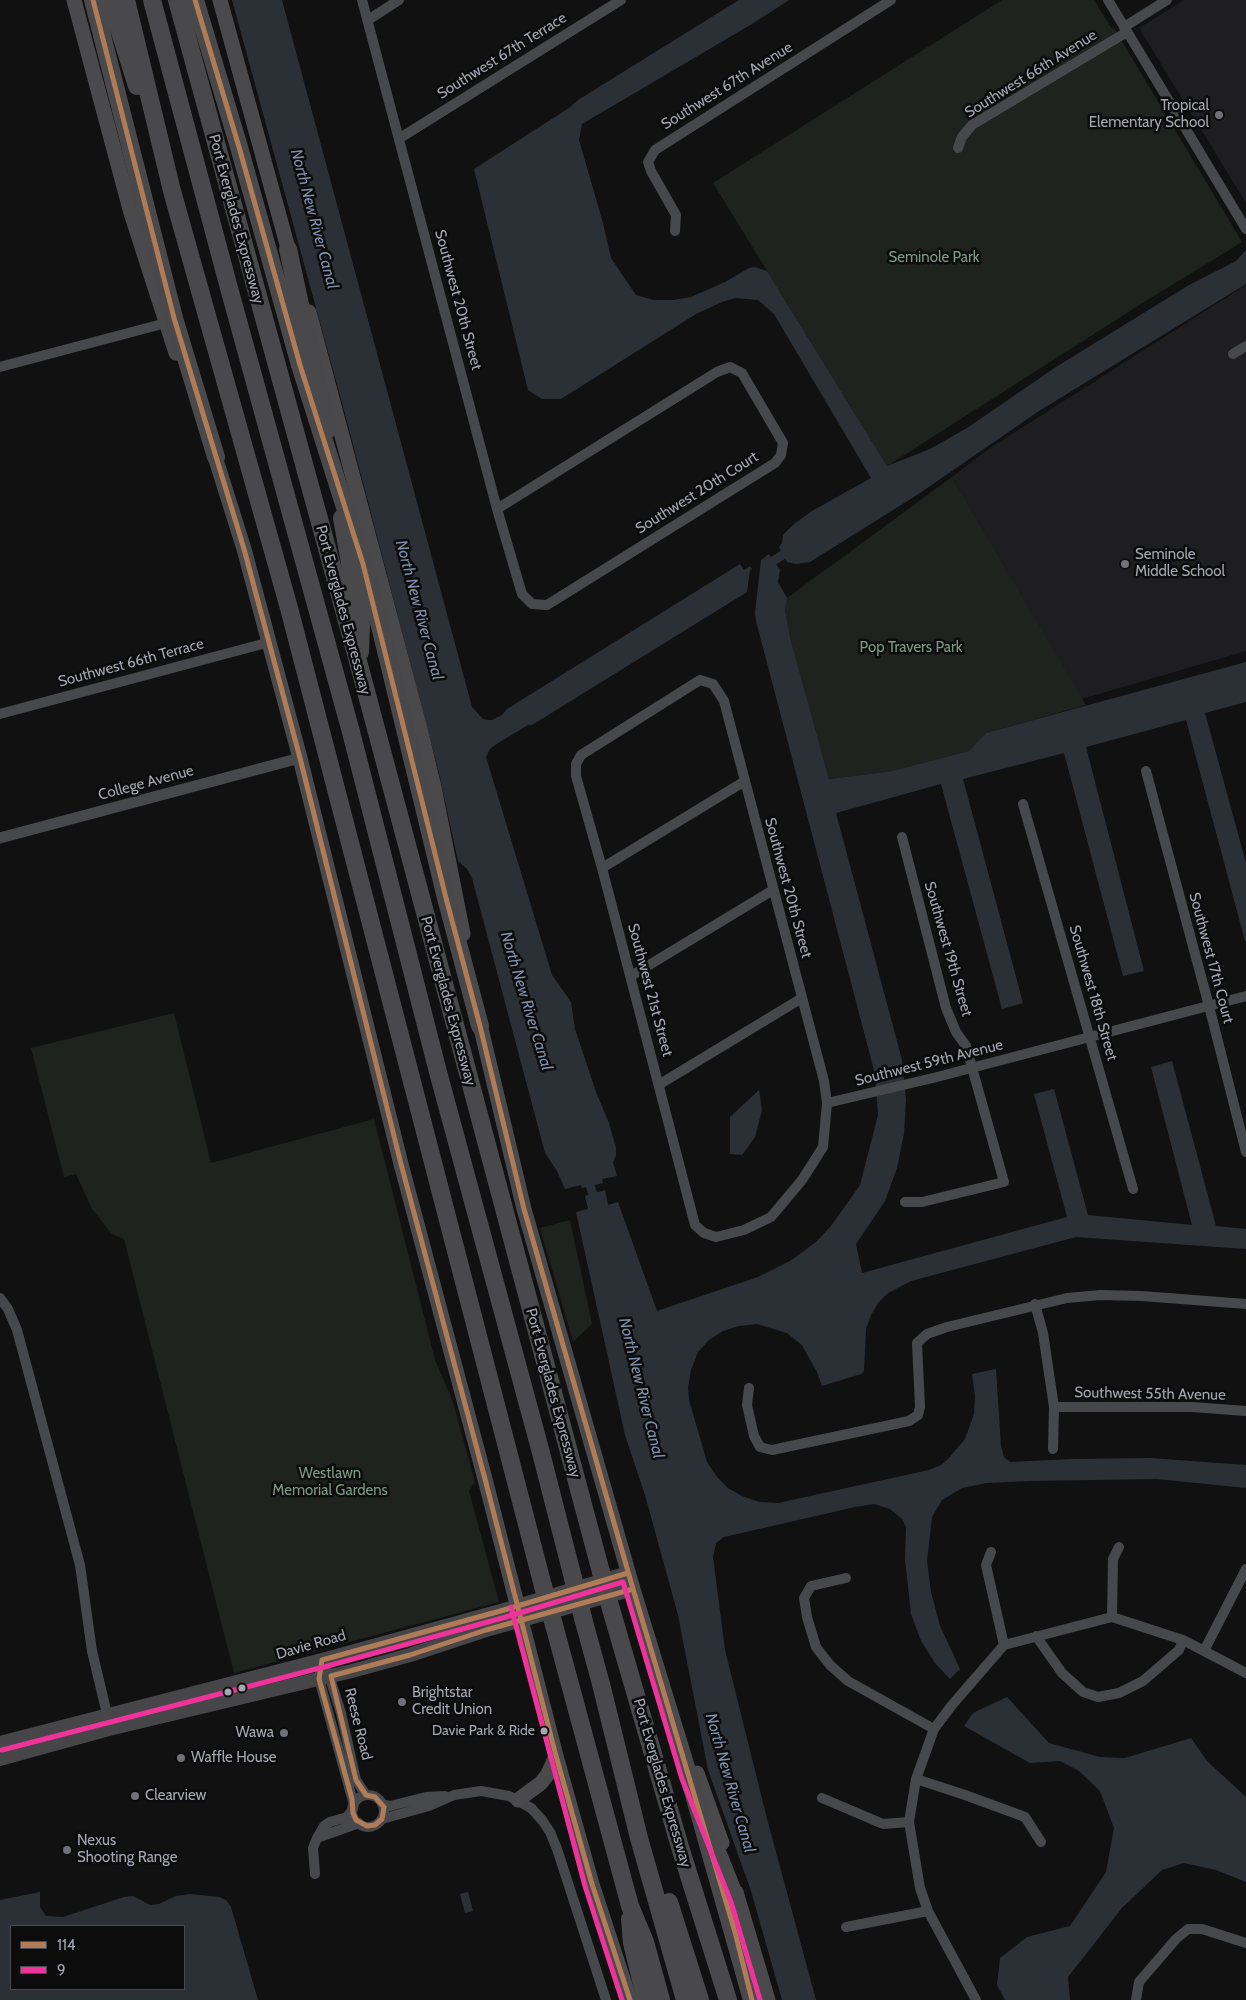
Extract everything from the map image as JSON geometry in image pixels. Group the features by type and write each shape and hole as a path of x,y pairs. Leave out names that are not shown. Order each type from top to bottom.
{"highway":[{"path":"93,0 174,318 216,457"},
{"path":"110,0 172,191"},
{"path":"126,0 172,191 291,617 543,1586 630,1906 645,1942 661,2000"},
{"path":"152,0 228,288 351,732 438,1072 538,1440 639,1838 685,2000"},
{"name":"Port Everglades Expressway","path":"177,0 359,665 600,1572 680,1846 728,2000"},
{"path":"195,0 239,147 300,365 363,564 380,626 446,898 480,1026"},
{"path":"288,249 320,393 361,625 359,665"},
{"path":"601,1684 700,2000"},
{"path":"689,1777 752,2000"},
{"path":"630,1906 632,1943 646,2000"}],"main road":[{"path":"74,0 131,212 166,323 216,457 270,642 401,1164 520,1612 556,1756 592,1884 630,2000"},
{"path":"220,0 288,249 312,320 423,739 447,846 480,1026 524,1209 628,1573 689,1777 738,1900"},
{"path":"565,1352 597,1440 646,1596 683,1729 722,1841 768,2000"},
{"name":"Davie Road","path":"0,1759 109,1729 325,1678 410,1655 467,1635 520,1612 628,1573"},
{"name":"Davie Road","path":"0,1743 322,1660 520,1612 633,1589"},
{"path":"518,1800 541,1783 548,1774 556,1756"}],"street":[{"name":"Southwest 20th Street","path":"362,0 497,509 522,594 532,604"},
{"path":"368,20 399,0"},
{"name":"Southwest 67th Terrace","path":"400,138 621,0"},
{"name":"Southwest 67th Avenue","path":"675,231 676,215 651,171 648,162 655,150 891,0"},
{"path":"1108,0 1246,229"},
{"name":"Southwest 66th Avenue","path":"958,148 962,137 972,126 1126,29 1167,0"},
{"path":"0,367 166,323"},
{"path":"1233,354 1246,346"},
{"name":"Southwest 20th Court","path":"497,509 717,372 730,367 742,373 783,443 781,455 775,463 547,604 532,604"},
{"name":"Southwest 66th Terrace","path":"0,714 270,642"},
{"name":"Southwest 20th Street","path":"576,764 581,755 700,680 713,684 724,701 824,1081 827,1103"},
{"name":"College Avenue","path":"0,838 300,758"},
{"name":"Southwest 21st Street","path":"576,764 576,776 660,1084 696,1225 704,1233 716,1237 744,1230 771,1217 802,1180 822,1147 827,1103"},
{"name":"Southwest 17th Court","path":"1146,771 1246,1152"},
{"path":"602,868 745,781"},
{"name":"Southwest 18th Street","path":"1023,804 1133,1189"},
{"name":"Southwest 19th Street","path":"902,837 946,1008 956,1032 966,1046 1004,1182 922,1202 905,1202"},
{"path":"631,976 773,890"},
{"name":"Southwest 59th Avenue","path":"827,1103 870,1094 1246,996"},
{"path":"660,1084 802,998"},
{"path":"749,1388 747,1405 754,1436 760,1447 772,1450 909,1421 918,1415 920,1407 917,1343 927,1334 947,1327 1035,1304 1067,1298 1100,1295 1142,1296 1246,1304"},
{"path":"0,1298 8,1309 18,1330 80,1565 92,1650 107,1714"},
{"path":"1035,1304 1043,1333 1054,1407 1053,1448"},
{"name":"Southwest 55th Avenue","path":"1054,1407 1192,1407 1246,1411"},
{"path":"1112,1617 1113,1559 1119,1547"},
{"path":"992,1552 986,1565 1004,1645"},
{"path":"1204,1651 1246,1569"},
{"path":"846,1578 811,1586 804,1598 807,1617 816,1647 830,1666 848,1681 934,1729"},
{"path":"976,2000 928,1911 916,1870 909,1822 916,1779 934,1729 952,1705 1004,1645 1112,1617 1183,1640 1246,1673"},
{"path":"1036,1636 1062,1673 1083,1692 1098,1697 1119,1693 1143,1680 1179,1650 1183,1640"},
{"name":"Reese Road","path":"322,1660 353,1807"},
{"name":"Reese Road","path":"325,1678 356,1780 366,1796"},
{"path":"916,1779 965,1794 1025,1817 1041,1842"},
{"path":"382,1804 390,1806 426,1797 481,1791 495,1792 518,1800 531,1808 550,1832 606,2000"},
{"path":"317,1838 359,1823 371,1826 382,1819 429,1806 454,1795"},
{"path":"316,1874 313,1848 324,1826 330,1822 347,1817 359,1799 366,1796 375,1797 382,1804 384,1811 382,1819"},
{"path":"822,1798 883,1824 909,1822"},
{"path":"353,1807 354,1817 359,1823"},
{"path":"846,1927 928,1911"},
{"path":"1136,2000 1139,1982 1176,1939 1188,1929 1202,1929 1246,1943"}],"shaded area":[{"name":"Tropical Elementary School","path":"1184,0 1246,0 1246,203 1139,28"},
{"name":"Seminole Middle School","path":"1246,285 1246,651 1082,699 952,477 990,448"}],"green space":[{"name":"Seminole Park","path":"1002,0 1094,0 1112,29 1114,28 1242,242 887,466 713,183"},
{"name":"Pop Travers Park","path":"952,477 1086,705 986,733 969,751 892,771 829,779 791,641 785,610 787,598"},
{"name":"Westlawn Memorial Gardens","path":"174,1013 211,1163 374,1119 435,1360 452,1399 475,1482 469,1491 499,1602 234,1673 124,1239 112,1234 92,1209 76,1174 64,1177 31,1048"},
{"path":"570,1220 592,1324 573,1342 540,1228"}],"water":[{"path":"232,0 282,0 472,707 482,718 492,720 502,715 507,709 740,564 744,570 750,566 752,569 750,570 747,592 532,725 528,725 498,743 490,749 486,757 552,975 571,1002 575,1029 596,1092 609,1123 616,1148 616,1156 613,1162 617,1176 602,1179 603,1183 582,1188 581,1185 565,1189 557,1171 545,1153 472,878 467,869 458,861 439,773 345,414"},
{"path":"739,0 789,0 752,24 582,124 579,140 611,258 636,295 654,300 673,300 691,297 725,282 749,268 754,267 767,271 887,466 930,449 967,428 1056,367 1189,285 1236,261 1246,250 1246,284 1039,411 917,495 810,562 796,564 787,562 779,547 782,543 783,535 794,524 812,511 871,478 774,314 758,300 735,298 722,302 696,314 561,399 542,399 528,390 474,169 569,108 578,100"},
{"path":"769,554 780,570 778,582 787,598 785,610 791,641 829,779 892,771 969,751 986,733 1246,662 1246,702 1205,713 1246,863 1246,941 1186,720 1086,747 1144,971 1123,976 1064,753 963,779 1023,1003 1002,1009 941,784 836,813 902,1060 906,1100 904,1134 897,1168 885,1201 856,1244 862,1273 1067,1217 1034,1094 1054,1089 1088,1215 1192,1225 1151,1067 1172,1061 1216,1226 1246,1229 1246,1249 1076,1237 911,1281 888,1293 878,1303 871,1315 866,1329 864,1371 861,1374 822,1386 817,1372 802,1345 787,1333 757,1324 739,1326 723,1331 709,1340 698,1352 691,1370 688,1387 689,1400 707,1462 717,1477 728,1488 742,1496 759,1502 778,1503 929,1470 941,1465 965,1439 974,1414 975,1396 972,1374 996,1369 1001,1446 1004,1457 1010,1462 1150,1458 1246,1465 1246,1488 1157,1479 1029,1481 986,1483 962,1488 942,1500 932,1517 927,1561 931,1592 940,1626 960,1669 950,1679 935,1663 921,1641 911,1614 905,1559 906,1527 902,1519 890,1509 874,1504 855,1507 724,1537 716,1543 713,1557 725,1650 766,1815 816,2000 782,2000 751,1891 708,1770 678,1615 645,1495 625,1435 576,1212 588,1209 585,1196 605,1190 608,1205 618,1202 657,1311 758,1277 790,1261 816,1242 831,1226 860,1185 878,1115 875,1074 756,621 755,613 761,560"},
{"path":"759,1090 762,1110 755,1137 742,1155 730,1154 730,1117"},
{"path":"1007,1697 1049,1743 1100,1757 1125,1758 1191,1738 1207,1761 1246,1797 1246,1882 1216,1870 1184,1863 1162,1870 1122,1908 1068,1977 1070,2000 1005,2000 997,1985 1000,1958 1027,1937 1070,1926 1106,1872 1114,1828 1100,1791 1079,1771 1060,1761 1030,1763 964,1726 973,1713"},
{"path":"40,1892 40,1907 46,1916 63,1917 124,1897 133,1896 150,1905 159,1904 176,1896 190,1894 219,1897 226,1900 231,1907 258,2000 0,2000 0,1900"},
{"path":"468,1892 473,1911 465,1913 460,1894"}],"waterway":[{"path":"771,568 770,563 792,549"},
{"name":"North New River Canal","path":"587,1176 596,1204"}],"transit line":[{"name":"114","path":"93,0 174,318 244,549 300,758 401,1164 556,1756 592,1884 630,2000"},
{"name":"114","path":"195,0 239,147 300,365 363,564 446,898 480,1026 524,1209 633,1589 735,1932 752,2000"},
{"name":"114","path":"628,1573 504,1610 322,1660 319,1679 356,1820 367,1826 375,1825 382,1819 384,1807 375,1797 366,1795 356,1780 331,1676 410,1655 486,1630 633,1589"},
{"name":"9","path":"2,1750 324,1667 506,1617 623,1582 682,1779 731,1902 760,2000"},
{"name":"9","path":"511,1607 585,1886 622,2000"}],"place":[{"name":"Tropical Elementary School","path":"1219,115"},
{"name":"Seminole Middle School","path":"1125,564"},
{"name":"Brightstar Credit Union","path":"402,1702"},
{"name":"Davie Park & Ride","path":"544,1731"},
{"name":"Wawa","path":"284,1733"},
{"name":"Waffle House","path":"181,1758"},
{"name":"Clearview","path":"135,1796"},
{"name":"Nexus Shooting Range","path":"67,1850"}]}
